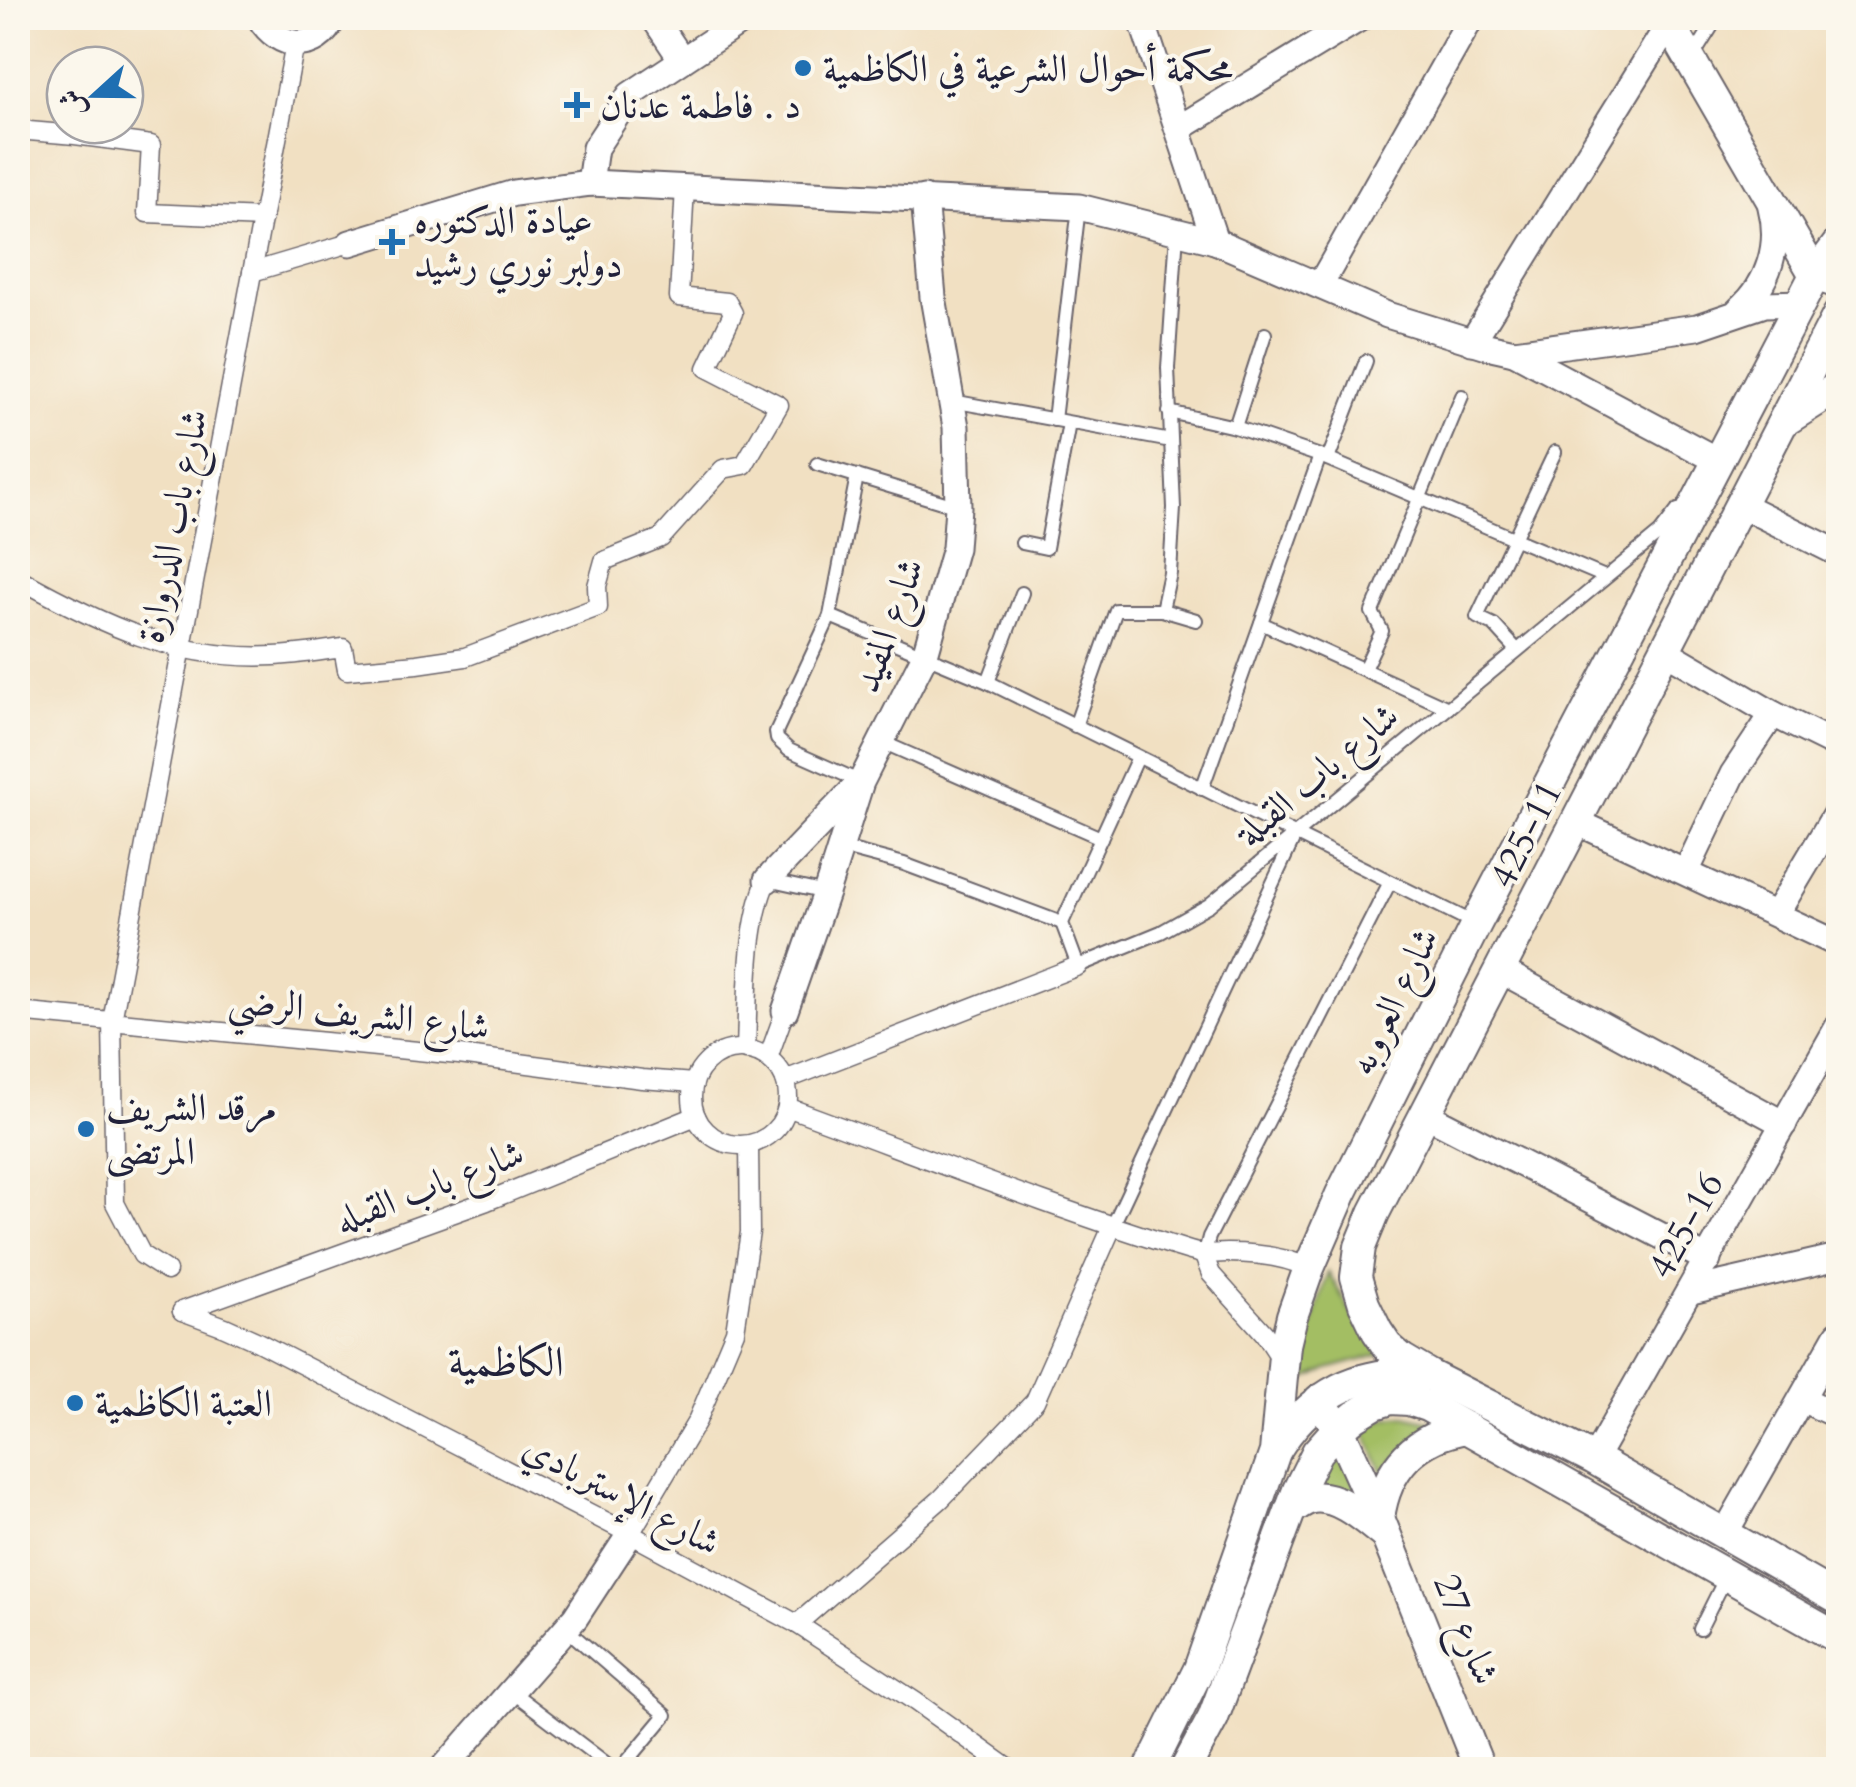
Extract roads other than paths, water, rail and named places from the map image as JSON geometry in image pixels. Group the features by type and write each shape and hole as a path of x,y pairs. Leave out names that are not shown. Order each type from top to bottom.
{"street":[{"path":"260,18 268,31 295,44 322,35 334,18"},
{"path":"654,18 682,60"},
{"path":"590,184 595,148 630,94 746,18"},
{"path":"1141,18 1216,242"},
{"path":"1178,129 1360,18"},
{"path":"1320,285 1470,18"},
{"path":"1472,342 1668,20 1768,193 1827,279"},
{"name":"شارع باب الدروازة","path":"167,1271 142,1255 115,1202 112,1021 295,44"},
{"path":"18,126 29,131 151,145 147,212 262,218"},
{"path":"252,272 514,194 590,184 1080,207 1216,242 1387,315 1514,352 1713,458"},
{"path":"18,578 107,625 146,639 215,654 273,656 343,648 346,670 465,656 598,607 597,586 604,561 661,538 723,468 744,465 779,405 707,368 733,312 727,302 679,297 686,188"},
{"path":"1735,313 1751,300 1761,284 1776,245 1768,193"},
{"name":"شارع المفيد","path":"768,1058 861,782 926,655 954,548 958,507 956,428 933,297 924,198"},
{"name":"شارع العروبه","path":"1149,1770 1199,1670 1272,1461 1283,1362 1292,1316 1309,1268 1476,924 1802,304 1827,279 1838,244"},
{"path":"1514,352 1697,327 1765,304 1802,304 1838,318"},
{"name":"425-11","path":"1838,318 1425,1114 1367,1230 1356,1277 1376,1332 1402,1359 1594,1459 1838,1599"},
{"path":"1784,422 1838,387"},
{"path":"1740,505 1838,552"},
{"path":"1665,650 1773,714 1838,746"},
{"path":"1686,872 1733,774 1773,714"},
{"path":"746,1050 760,896 767,880 861,782"},
{"path":"1776,914 1838,810"},
{"path":"1576,822 1838,944"},
{"name":"شارع باب القبلة","path":"785,1080 1078,966"},
{"path":"1500,970 1784,1124"},
{"name":"شارع الشريف الرضي","path":"18,1012 459,1055 694,1083"},
{"name":"425-16","path":"1594,1459 1838,1027"},
{"path":"726,1051 755,1051 768,1058 785,1080 788,1093 782,1120 774,1132 749,1145 718,1140 705,1130 692,1100 701,1069 726,1051"},
{"path":"787,1107 1112,1228 1204,1256 1248,1254 1292,1260 1309,1268"},
{"path":"1425,1114 1708,1260"},
{"name":"شارع باب القبله","path":"182,1312 487,1201 696,1116"},
{"path":"442,1770 565,1628 630,1534 696,1421 735,1331 750,1232 749,1145"},
{"path":"797,1624 941,1499 1035,1400 1112,1228"},
{"path":"1204,1256 1211,1274 1264,1333 1283,1362"},
{"path":"1691,1291 1838,1257"},
{"name":"شارع الإستربادي","path":"182,1312 256,1341 797,1624 1010,1770"},
{"path":"1724,1534 1838,1334"},
{"name":"425-11","path":"1272,1461 1294,1424 1319,1400 1339,1388 1372,1377 1429,1375"},
{"path":"1802,1399 1838,1416"},
{"name":"شارع 27","path":"1319,1400 1339,1429 1382,1527 1480,1770"},
{"path":"1186,1770 1214,1718 1294,1500 1317,1452 1339,1429 1376,1404 1390,1400 1409,1400 1427,1406 1838,1638"},
{"path":"1382,1527 1381,1503 1392,1476 1410,1452 1436,1436 1467,1428"},
{"path":"1272,1461 1300,1460 1317,1452"},
{"path":"1272,1461 1279,1468 1290,1470 1296,1479 1294,1500"},
{"path":"1294,1500 1323,1498 1382,1527"}],"lane":[{"path":"1690,60 1717,18"},
{"path":"1054,420 1080,207"},
{"path":"1162,610 1173,540 1168,338 1176,232"},
{"name":"شارع باب القبلة","path":"1078,966 1161,932 1209,905 1660,532 1689,498 1802,304"},
{"path":"1235,427 1265,334"},
{"path":"1202,788 1324,458 1366,361"},
{"path":"1364,669 1382,631 1372,612 1462,396"},
{"path":"952,401 1171,441"},
{"path":"1168,412 1235,427 1324,458 1605,577"},
{"path":"1022,543 1046,548 1069,422"},
{"path":"1517,650 1494,625 1477,617 1556,452"},
{"path":"818,464 958,507"},
{"path":"857,476 830,616 776,732 777,739 789,750 861,782"},
{"path":"988,682 1022,592"},
{"path":"1075,726 1116,610 1162,610 1196,620"},
{"path":"830,616 988,682 1476,924"},
{"path":"1261,623 1448,708"},
{"path":"882,742 1100,838"},
{"path":"1078,966 1062,923 1138,757"},
{"path":"1112,1228 1296,835"},
{"path":"840,847 904,864 1062,923"},
{"path":"767,880 826,893"},
{"path":"1204,1256 1209,1238 1390,882"},
{"path":"1700,1629 1727,1575"},
{"path":"511,1691 617,1770 666,1714 565,1628"}],"place":[{"name":"محكمة أحوال الشرعية في الكاظمية","path":"803,68"},
{"name":"د . فاطمة عدنان","path":"577,105"},
{"name":"عيادة الدكتوره دولبر نوري رشيد","path":"392,242"},
{"name":"مرقد الشريف المرتضى","path":"86,1129"},
{"name":"العتبة الكاظمية","path":"75,1403"}],"district":[{"name":"الكاظمية","path":"506,1361"}]}
